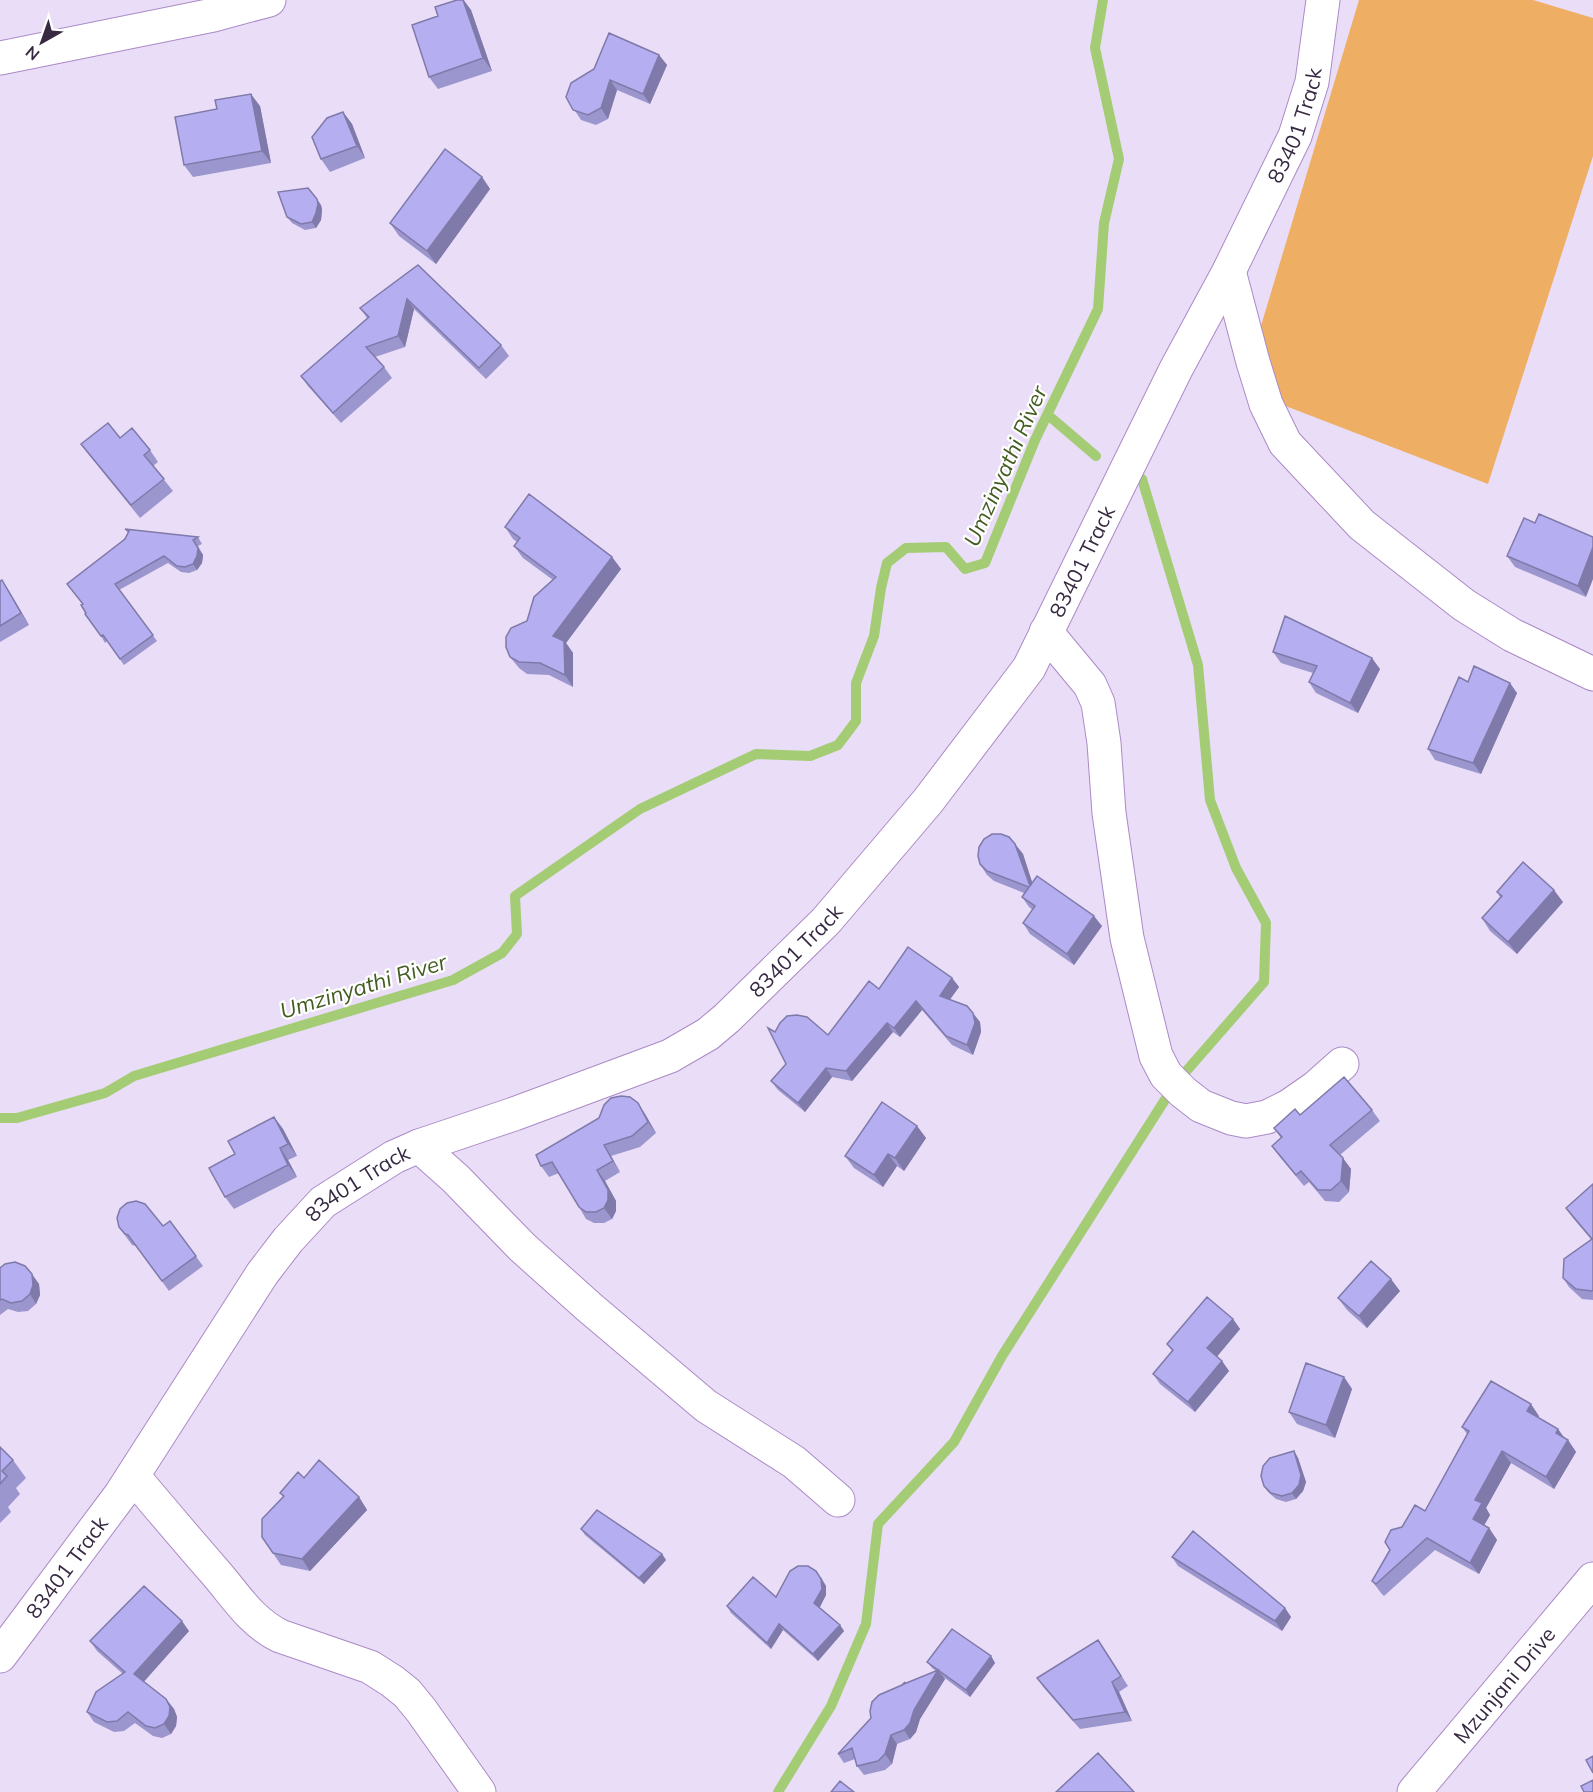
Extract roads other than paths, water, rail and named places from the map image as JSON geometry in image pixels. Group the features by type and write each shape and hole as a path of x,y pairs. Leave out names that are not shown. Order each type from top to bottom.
{"street":[{"path":"0,58 213,15 269,0"},
{"name":"83401 Track","path":"0,1656 133,1476 262,1274 288,1240 323,1202 394,1157 419,1146 514,1114 670,1056 708,1034 826,921 928,801 1029,668 1176,369 1229,271 1295,136 1312,82 1323,0"},
{"path":"1229,271 1266,404 1285,443 1362,525 1464,605 1512,634 1593,674"},
{"path":"1046,632 1090,685 1098,703 1104,743 1109,813 1127,938 1156,1056 1166,1075 1201,1106 1231,1118 1246,1121 1267,1117 1288,1106 1315,1088 1342,1064"},
{"path":"419,1146 456,1179 522,1247 706,1406 794,1462 838,1500"},
{"path":"133,1476 249,1615 267,1630 280,1636 370,1667 392,1681 421,1710 479,1792"},
{"name":"Mzunjani Drive","path":"1414,1792 1593,1579"}],"waterway":[{"name":"Umzinyathi River","path":"0,1118 17,1118 105,1093 134,1076 453,980 502,953 517,934 515,896 640,809 756,754 810,756 838,745 856,721 856,683 874,636 887,563 906,548 946,547 965,569 985,563 1035,440 1098,309 1104,223 1119,159 1095,48 1103,0"},
{"path":"1048,415 1096,456"},
{"path":"778,1792 831,1706 866,1624 878,1524 954,1442 1002,1356 1175,1084 1264,982 1266,923 1236,868 1210,800 1198,665 1142,479"}]}
